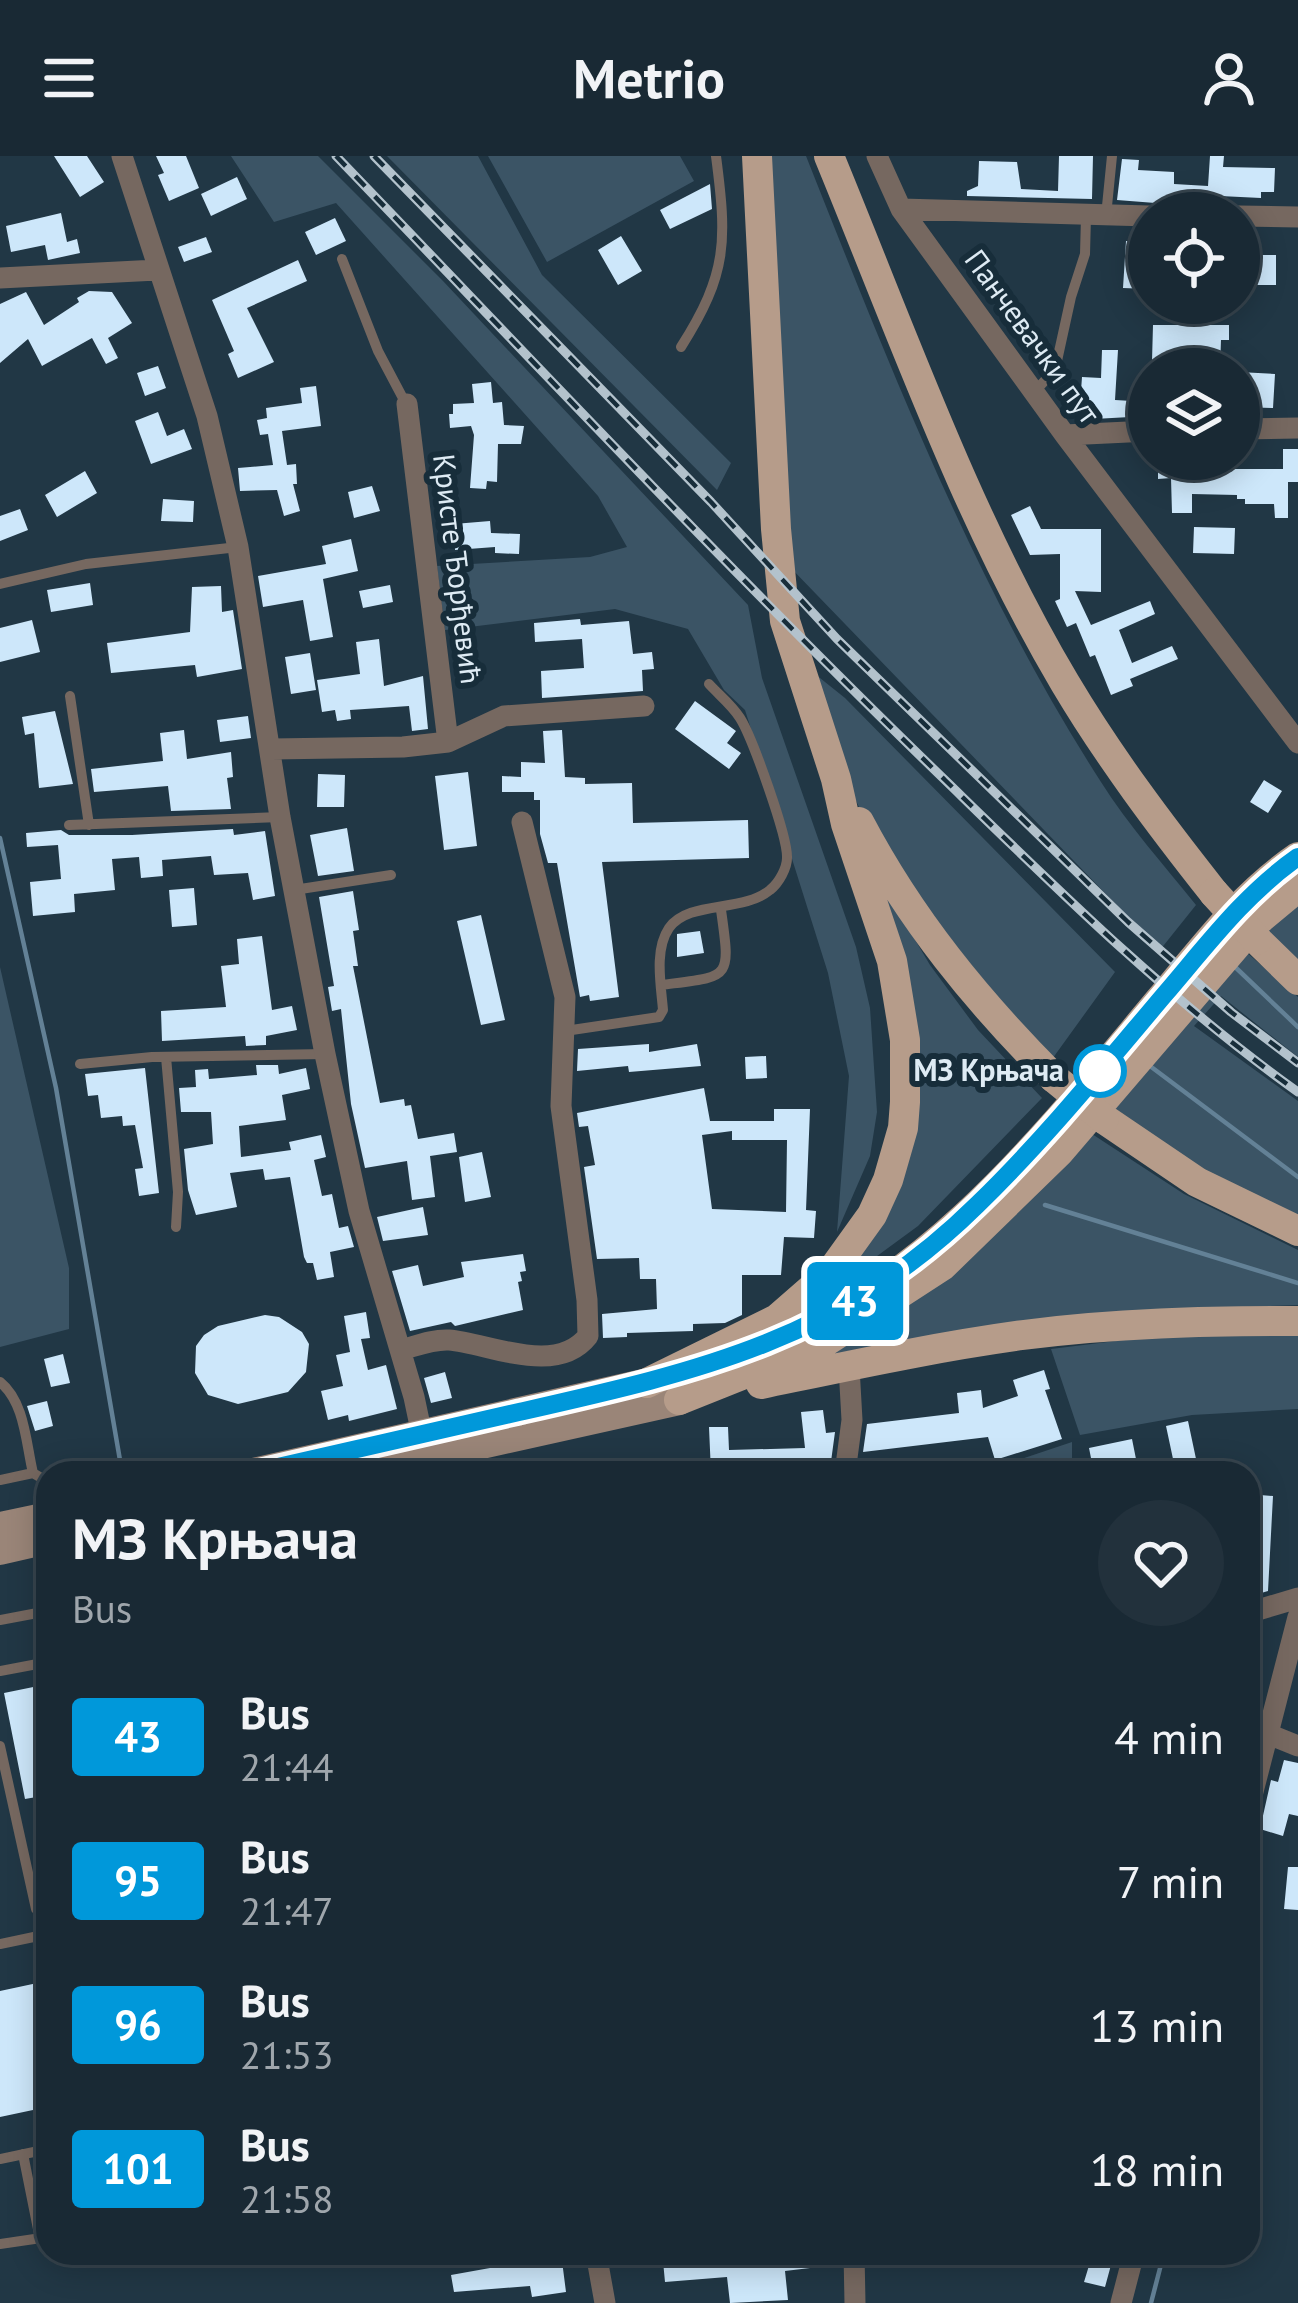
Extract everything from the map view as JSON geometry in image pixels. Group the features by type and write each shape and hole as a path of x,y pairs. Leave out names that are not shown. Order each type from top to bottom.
{"main road":[{"path":"647,1383 777,1319 852,1247 888,1180 902,1128 908,1072 892,962 785,621 757,156"},
{"path":"829,156 955,460 1065,684 1114,759 1214,893 1298,980"},
{"path":"836,779 920,924 981,1004 1054,1078 1104,1120 1197,1183 1298,1231"},
{"path":"426,1455 712,1365 842,1310 922,1255 978,1204 1071,1105 1257,888 1298,857"},
{"path":"679,1400 825,1342 942,1266 1046,1167 1256,922 1298,887"},
{"path":"368,1461 426,1455 679,1400 1043,1333 1150,1323 1298,1321"},
{"path":"0,1527 36,1520"},
{"path":"0,1550 36,1542"}],"street":[{"path":"122,156 207,416 238,547 280,818 325,1054 359,1210 426,1455"},
{"name":"Панчевачки пут","path":"877,156 901,209 1065,435 1289,713 1298,743"},
{"path":"901,209 1128,216"},
{"path":"1260,216 1298,217"},
{"path":"0,278 157,270"},
{"name":"Кристе Ђорђевић","path":"406,404 448,742"},
{"path":"1260,429 1298,428"},
{"path":"1065,435 1128,432"},
{"name":"Кристе Ђорђевић","path":"272,749 448,742 504,716 644,706"},
{"path":"401,1350 445,1340 532,1356 578,1347 588,1336 564,1143 565,997 522,822"},
{"path":"847,1461 852,1420 849,1367"},
{"path":"1260,1609 1298,1598"},
{"path":"1260,1765 1298,1617"},
{"path":"1268,1734 1298,1746"},
{"path":"598,2265 605,2303"},
{"path":"854,2265 855,2303"},
{"path":"1121,2303 1131,2265"}],"lane":[{"path":"681,347 711,297 722,261 716,156"},
{"path":"1035,391 1055,370 1112,156"},
{"path":"343,259 378,351 406,404"},
{"path":"0,584 86,564 238,547"},
{"path":"565,1030 659,1017 666,933 685,914 722,910 770,891 783,873 788,856 749,733 709,684"},
{"path":"70,696 88,825"},
{"path":"68,825 280,818"},
{"path":"294,890 391,875"},
{"path":"661,985 720,975 728,956 722,910"},
{"path":"80,1064 325,1054"},
{"path":"166,1057 178,1192 176,1227"},
{"path":"0,1382 19,1409 33,1473"},
{"path":"0,1480 36,1475"},
{"path":"0,1620 36,1613"},
{"path":"0,1671 36,1664"},
{"path":"0,1746 36,1909"},
{"path":"0,1944 36,1936"},
{"path":"0,2159 36,2151"},
{"path":"23,2154 36,2206"},
{"path":"0,2244 36,2239"}],"shaded area":[{"path":"231,156 318,156 443,281 748,605 762,678 856,947 870,1008 877,1112 870,1156 837,1232 849,1076 828,973 745,710 724,690 688,629 615,609 445,630 437,566 590,557 627,547 598,496 336,203 274,222"},
{"path":"387,156 478,156 542,275 731,463 717,490"},
{"path":"488,156 680,156 694,181 547,262"},
{"path":"766,156 806,156 904,397 1014,632 1112,798 1196,905 1160,950 788,565"},
{"path":"810,670 845,698 1115,972 1050,1062 881,853 848,784"},
{"path":"879,879 930,965 978,1030 1042,1098 918,1226 828,1292 910,1135"},
{"path":"1298,898 1298,963 1245,951 1298,997 1298,1057 1221,996 1194,1026 1298,1101 1298,1222 1222,1185 1112,1110 1092,1134 1184,1194 1298,1250 1298,1305 1184,1309 812,1365"},
{"path":"0,967 69,1268 69,1329 0,1347"},
{"path":"1298,1330 1298,1409 1192,1415 1080,1435 1051,1349 1156,1336"},
{"path":"1072,1442 1072,1461 1015,1461"}],"building":[{"path":"54,156 87,156 104,182 80,197"},
{"path":"156,156 186,156 199,188 169,201"},
{"path":"1059,156 1093,156 1092,199 967,196 967,191 978,186 979,161 1017,162 1021,189 1058,191"},
{"path":"1210,156 1224,156 1223,167 1275,168 1274,192 1261,192 1261,198 1260,192 1128,192 1128,201 1117,200 1122,159 1139,160 1138,170 1174,172 1174,184 1208,186"},
{"path":"237,177 247,199 211,216 201,194"},
{"path":"710,184 712,209 670,229 660,210"},
{"path":"61,213 67,242 77,239 80,253 48,260 45,245 11,252 6,226"},
{"path":"335,218 346,241 316,255 305,232"},
{"path":"621,236 642,271 618,285 598,250"},
{"path":"206,237 212,252 184,262 178,247"},
{"path":"1126,241 1128,241 1128,288 1123,288"},
{"path":"1260,255 1276,255 1276,285 1260,285"},
{"path":"298,260 307,281 247,308 274,362 238,378 228,354 234,351 212,300"},
{"path":"89,291 112,292 132,323 108,338 118,358 106,364 92,338 42,366 28,339 0,363 0,304 26,292 44,325"},
{"path":"1153,325 1229,325 1229,340 1221,340 1221,348 1152,348"},
{"path":"1102,350 1118,350 1115,400 1128,401 1128,417 1094,419 1095,408 1073,406 1082,377 1101,378"},
{"path":"158,366 166,388 145,396 137,373"},
{"path":"1260,373 1275,374 1273,408 1260,408"},
{"path":"491,382 493,403 502,402 504,425 524,426 521,444 498,444 497,482 487,481 486,489 470,488 474,435 471,426 450,428 449,414 453,414 453,404 474,403 472,384"},
{"path":"316,386 321,426 282,431 287,465 296,464 297,484 293,484 300,511 284,516 277,490 240,491 238,468 273,465 268,434 260,435 257,420 267,418 266,408 302,403 300,388"},
{"path":"158,412 167,436 184,429 192,449 151,464 135,421"},
{"path":"1283,449 1298,449 1298,482 1288,482 1288,518 1275,518 1274,504 1245,504 1237,495 1192,494 1192,513 1172,513 1171,480 1260,480 1260,469 1283,469"},
{"path":"85,471 97,493 57,517 45,495"},
{"path":"372,486 380,511 354,518 348,492"},
{"path":"163,499 194,501 193,522 161,521"},
{"path":"1030,506 1041,529 1101,529 1101,592 1075,591 1091,625 1150,601 1155,614 1119,630 1132,663 1172,646 1178,659 1130,679 1133,686 1111,695 1076,623 1067,627 1055,601 1060,599 1060,554 1030,555 1011,515"},
{"path":"20,509 28,530 0,541 0,516"},
{"path":"490,521 491,533 520,534 519,554 495,553 495,547 455,550 454,524"},
{"path":"1194,527 1235,528 1234,554 1193,553"},
{"path":"351,539 358,571 323,579 333,637 310,641 303,600 263,607 258,576 326,564 322,546"},
{"path":"90,583 93,605 51,612 47,590"},
{"path":"390,585 393,602 363,608 359,591"},
{"path":"221,586 222,612 233,610 242,669 197,677 195,665 111,673 107,643 190,632 192,587"},
{"path":"580,619 581,625 629,621 633,654 652,652 654,669 642,670 643,691 542,698 541,671 584,668 582,639 535,642 534,623"},
{"path":"32,620 40,652 0,662 0,628"},
{"path":"379,639 384,686 423,676 428,729 412,731 409,706 350,710 351,719 337,721 335,710 322,712 317,680 360,674 356,642"},
{"path":"310,653 316,690 291,694 285,657"},
{"path":"695,701 736,731 727,743 741,753 729,769 675,729"},
{"path":"55,711 73,784 39,788 34,733 25,735 22,717"},
{"path":"248,716 251,738 220,742 217,720"},
{"path":"184,730 187,759 231,752 233,777 227,778 231,809 171,811 168,786 94,792 91,769 163,761 160,733"},
{"path":"562,730 565,777 585,778 585,784 632,783 633,823 748,820 749,858 602,862 619,997 590,1001 589,995 580,997 557,863 548,863 540,834 540,800 534,800 534,792 502,792 502,776 521,777 521,762 545,763 543,731"},
{"path":"468,772 477,846 444,850 435,776"},
{"path":"318,774 345,775 344,807 317,807"},
{"path":"1264,780 1282,791 1268,813 1250,802"},
{"path":"347,828 354,871 318,876 310,835"},
{"path":"233,829 234,835 265,831 275,896 253,900 248,873 214,875 211,856 162,860 163,876 141,878 139,857 112,859 115,890 74,894 75,912 33,916 30,882 61,879 58,845 27,847 26,833 61,830 69,835 132,835"},
{"path":"194,888 197,925 172,927 169,890"},
{"path":"353,891 359,930 353,931 358,966 353,966 380,1103 404,1099 405,1106 411,1105 418,1139 454,1133 457,1152 430,1156 435,1197 412,1200 407,1161 365,1168 351,1104 341,1009 332,1011 328,987 334,986 319,897"},
{"path":"481,915 505,1020 481,1025 457,921"},
{"path":"700,931 704,953 677,957 677,934"},
{"path":"262,936 272,1010 292,1006 297,1030 266,1036 266,1045 246,1046 245,1036 162,1041 161,1011 226,1007 221,966 239,964 237,939"},
{"path":"649,1044 649,1052 697,1044 701,1066 577,1071 578,1049"},
{"path":"766,1056 767,1078 746,1079 745,1057"},
{"path":"256,1065 278,1065 279,1074 306,1068 310,1089 282,1095 286,1120 239,1126 241,1157 291,1150 289,1142 321,1135 326,1157 314,1160 322,1196 332,1194 339,1228 348,1226 354,1247 330,1252 334,1277 317,1280 313,1263 304,1257 290,1177 265,1180 263,1169 230,1173 237,1207 196,1215 184,1149 213,1144 211,1112 181,1112 179,1088 196,1087 195,1070 208,1069 209,1079 257,1075"},
{"path":"145,1068 159,1193 139,1196 135,1169 143,1168 135,1125 123,1126 122,1116 101,1118 98,1095 88,1096 85,1074"},
{"path":"704,1088 710,1121 774,1121 774,1109 810,1109 806,1210 816,1211 814,1238 784,1237 781,1275 742,1275 742,1315 725,1323 693,1324 693,1331 603,1338 602,1314 657,1309 656,1279 640,1279 639,1258 597,1259 584,1167 595,1165 588,1126 579,1127 577,1113","holes":["732,1131 732,1140 787,1140 786,1212 712,1209 702,1135"]},
{"path":"482,1152 491,1197 465,1202 459,1157"},
{"path":"423,1207 428,1235 383,1241 377,1217"},
{"path":"523,1254 526,1271 520,1272 522,1281 518,1282 523,1310 410,1331 392,1271 418,1265 423,1286 464,1277 461,1262"},
{"path":"366,1312 370,1338 361,1339 368,1370 386,1365 397,1409 349,1421 348,1415 328,1420 321,1391 343,1386 336,1355 350,1352 344,1316"},
{"path":"265,1315 279,1317 302,1332 309,1344 306,1372 288,1392 238,1404 208,1395 195,1373 196,1346 218,1326"},
{"path":"63,1354 70,1383 51,1387 44,1359"},
{"path":"1044,1370 1050,1389 1045,1390 1062,1439 995,1460 988,1437 863,1452 867,1424 959,1413 957,1393 981,1390 983,1408 1018,1396 1013,1380"},
{"path":"445,1372 452,1398 431,1403 424,1378"},
{"path":"47,1401 53,1426 35,1431 27,1406"},
{"path":"823,1410 826,1433 835,1432 831,1461 710,1461 709,1427 728,1427 729,1450 805,1448 801,1412"},
{"path":"1188,1421 1196,1461 1173,1461 1166,1426"},
{"path":"1132,1439 1136,1461 1092,1461 1089,1448"},
{"path":"1260,1495 1273,1496 1268,1591 1260,1593"},
{"path":"36,1686 36,1797 25,1799 4,1693"},
{"path":"1284,1760 1298,1763 1298,1816 1289,1814 1283,1836 1260,1829 1271,1780 1278,1782"},
{"path":"1288,1867 1298,1867 1298,1910 1284,1909"},
{"path":"36,1983 36,2126 33,2110 0,2117 0,1991"},
{"path":"563,2265 566,2292 532,2297 530,2286 454,2292 451,2275"},
{"path":"663,2265 810,2268 785,2271 788,2300 730,2303 727,2277 665,2282"},
{"path":"1089,2265 1111,2265 1105,2287 1084,2282"}],"waterway":[{"path":"0,838 56,1088 120,1461"},
{"path":"1233,965 1298,1027"},
{"path":"1150,1066 1298,1177"},
{"path":"1045,1205 1298,1283"},
{"path":"1151,2303 1161,2265"}],"railway":[{"path":"336,156 713,549 987,821 1159,982 1298,1092"},
{"path":"374,156 711,502 837,639 1128,922 1298,1063"}],"bus line":[{"name":"43","path":"305,1461 681,1375 776,1342 842,1310 904,1269 978,1204 1071,1105 1257,888 1298,857"}],"place":[{"name":"МЗ Крњача","path":"1100,1071"}]}
